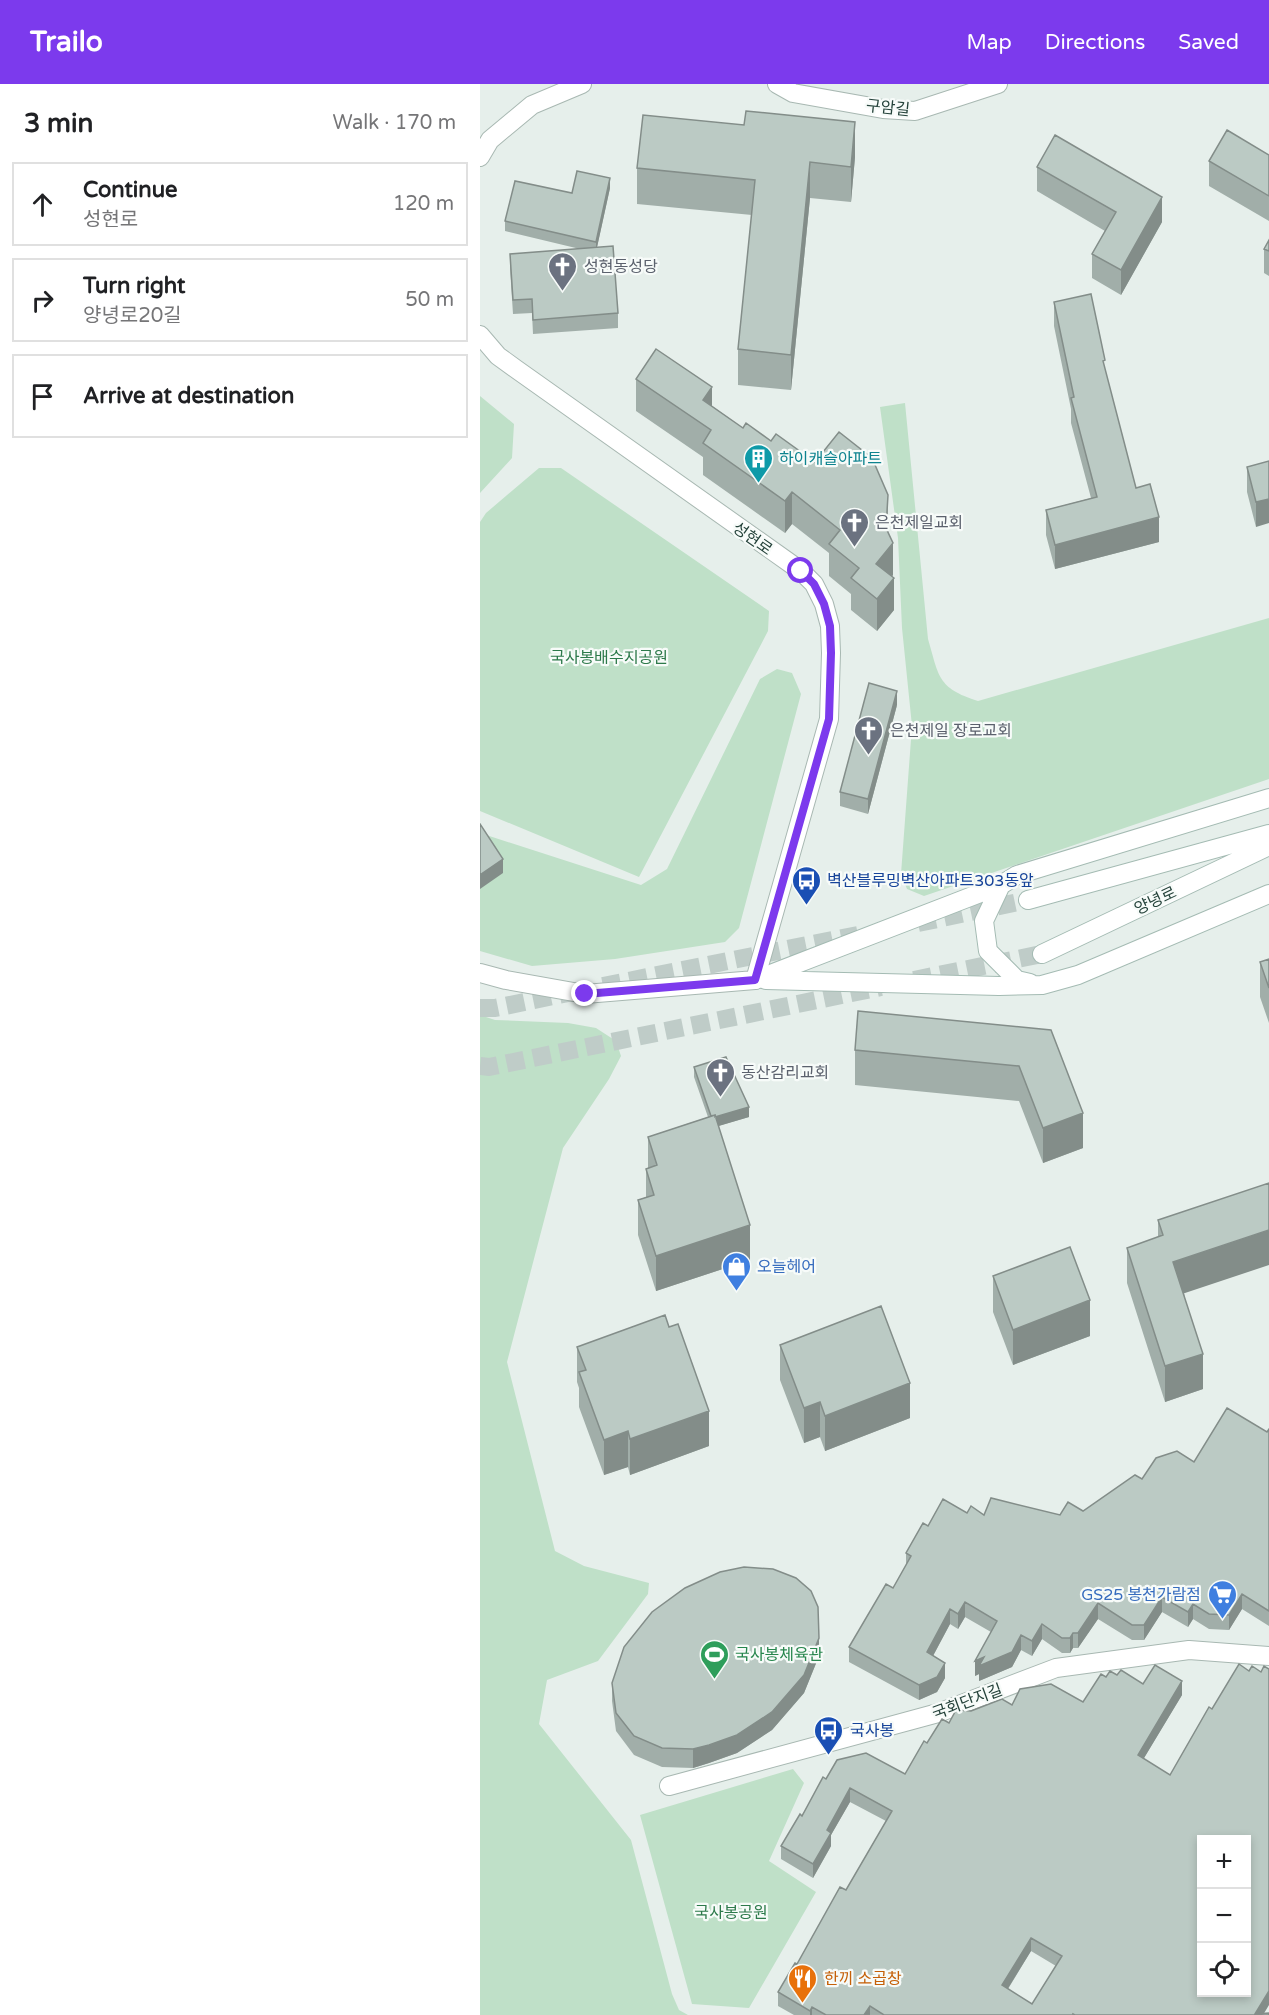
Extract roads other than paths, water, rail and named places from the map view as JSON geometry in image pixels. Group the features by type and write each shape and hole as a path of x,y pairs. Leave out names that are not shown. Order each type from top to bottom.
{"street":[{"path":"480,157 490,140 532,105 582,84"},
{"name":"구암길","path":"777,84 793,93 883,109 915,111 998,84"},
{"name":"성현로","path":"480,335 498,356 801,571 814,584 824,604 830,626 829,719 755,980"},
{"path":"755,980 1001,885 1017,875 1269,798"},
{"name":"양녕로","path":"1028,900 1269,834"},
{"name":"양녕로","path":"1042,954 1269,846"},
{"path":"1001,885 984,921 988,951 1017,980 1042,985"},
{"path":"480,973 585,994 755,980 1042,985 1078,975 1269,894"},
{"name":"국회단지길","path":"669,1786 938,1713 1056,1668 1189,1650 1269,1656"}],"tunnel":[{"path":"918,923 1028,900"},
{"path":"603,986 858,935"},
{"path":"914,980 1042,954"},
{"path":"480,1066 489,1067 881,987"},
{"path":"480,1008 495,1008 573,992"}],"place":[{"name":"성현동성당","path":"563,292"},
{"name":"하이캐슬아파트","path":"758,484"},
{"name":"은천제일교회","path":"854,548"},
{"name":"은천제일 장로교회","path":"869,756"},
{"name":"벽산블루밍벽산아파트303동앞","path":"806,906"},
{"name":"동산감리교회","path":"720,1098"},
{"name":"오늘헤어","path":"736,1292"},
{"name":"GS25 봉천가람점","path":"1222,1620"},
{"name":"국사봉체육관","path":"714,1680"},
{"name":"국사봉","path":"829,1756"},
{"name":"한끼 소곱창","path":"803,2004"}],"park label":[{"name":"국사봉배수지공원","path":"609,657"},
{"name":"국사봉공원","path":"731,1912"}]}
